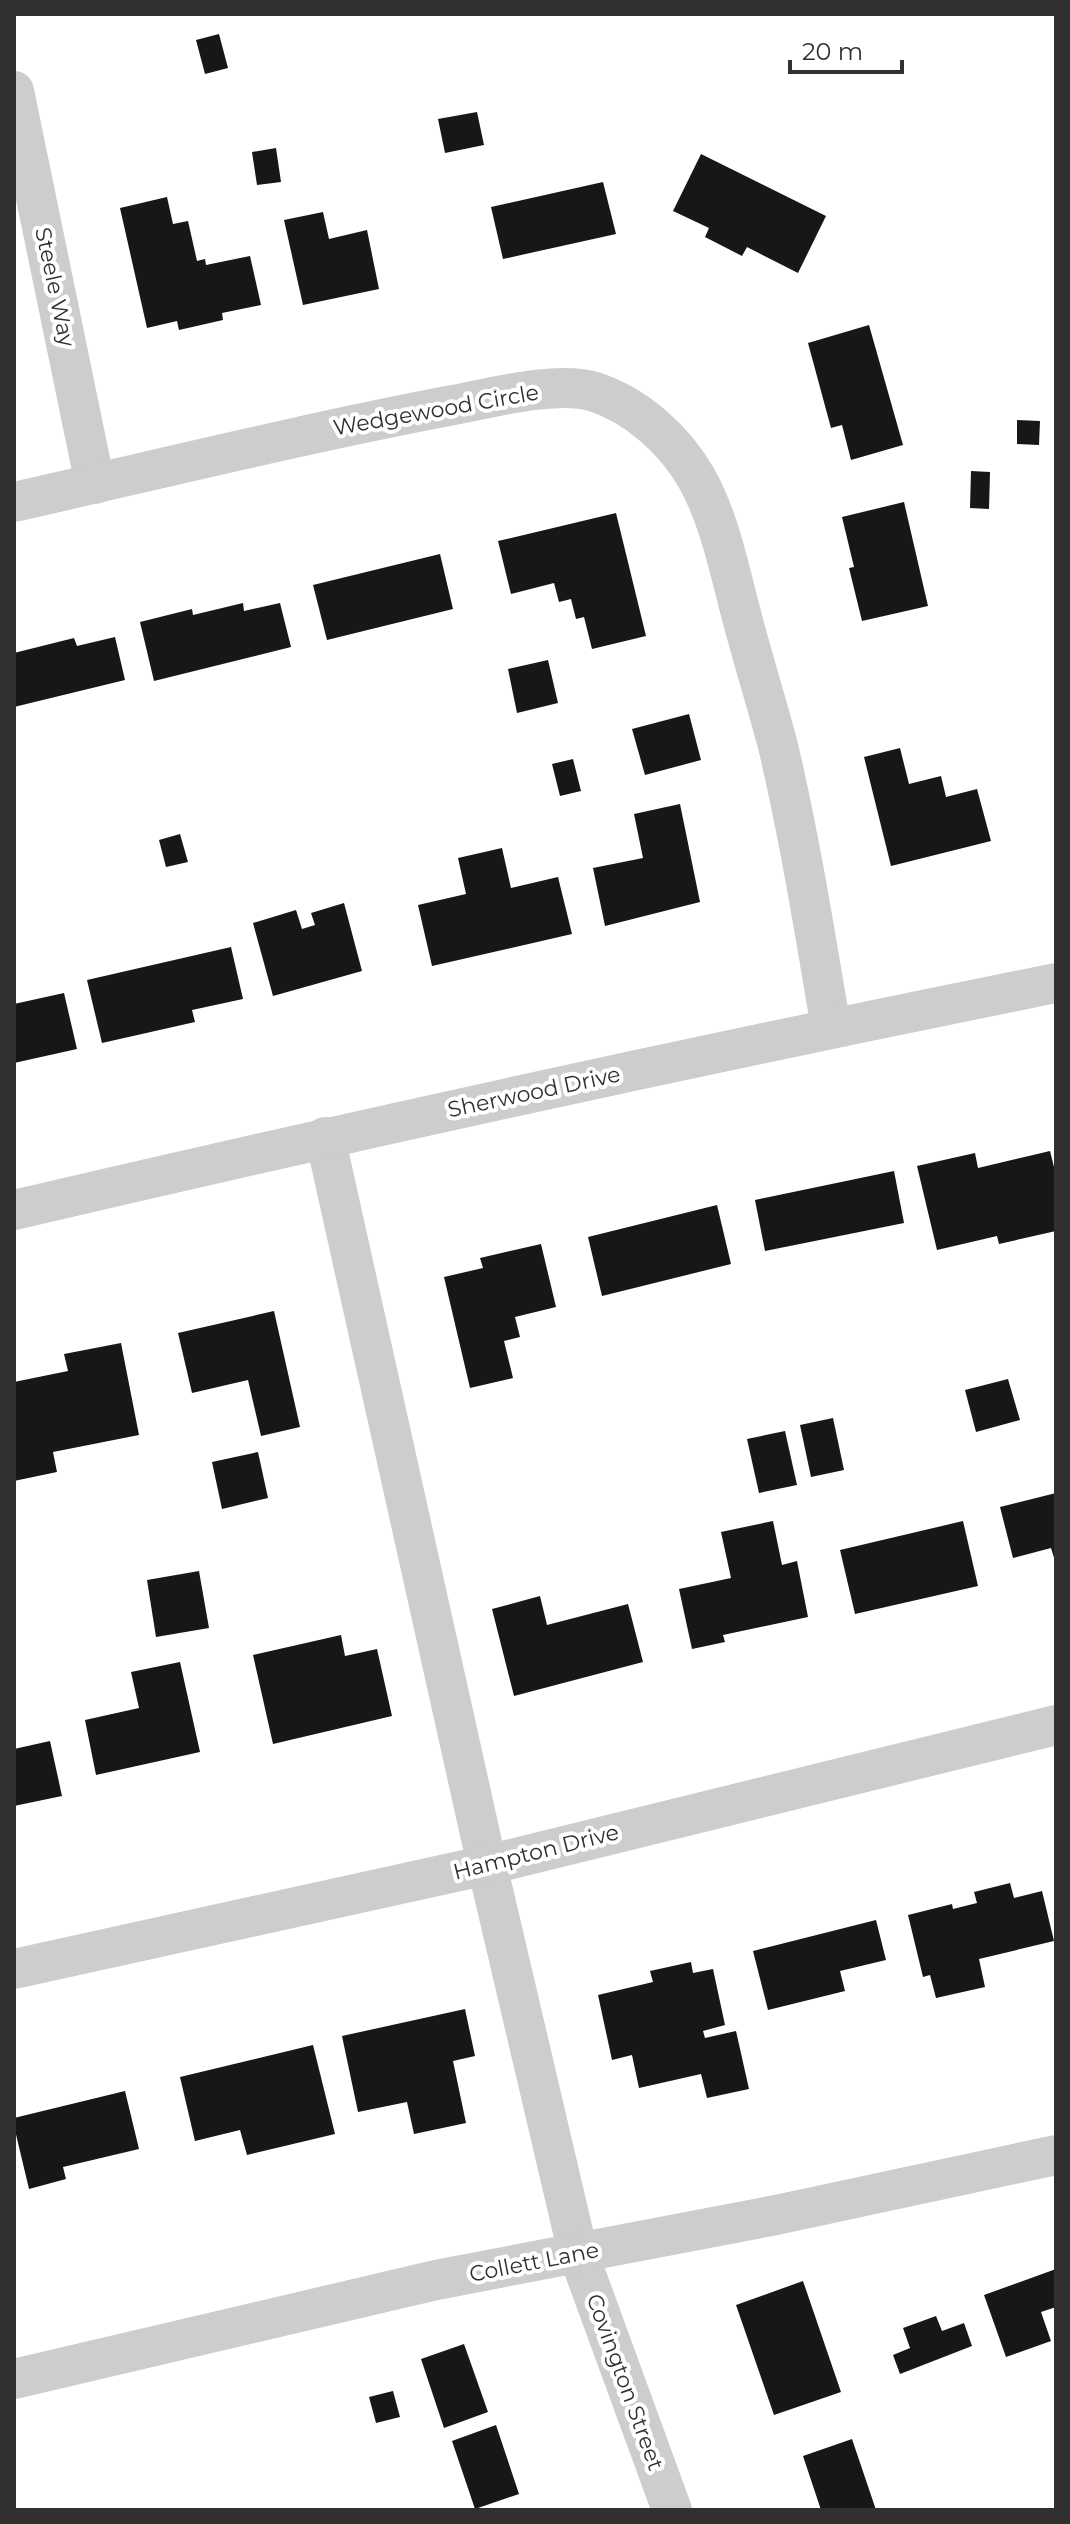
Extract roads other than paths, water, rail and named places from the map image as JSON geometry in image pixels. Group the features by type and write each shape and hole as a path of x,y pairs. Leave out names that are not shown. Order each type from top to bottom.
{"street":[{"name":"Steele Way","path":"14,91 95,484"},
{"name":"Wedgewood Circle","path":"14,502 344,426 545,389 594,392 647,420 696,477 714,518 778,748 831,1028"},
{"name":"Sherwood Drive","path":"14,1210 325,1137 1056,983"},
{"name":"Covington Street","path":"325,1137 487,1865 578,2253 672,2510"},
{"name":"Hampton Drive","path":"14,1969 487,1865 1056,1725"},
{"name":"Collett Lane","path":"14,2379 436,2280 776,2215 1056,2155"}]}
